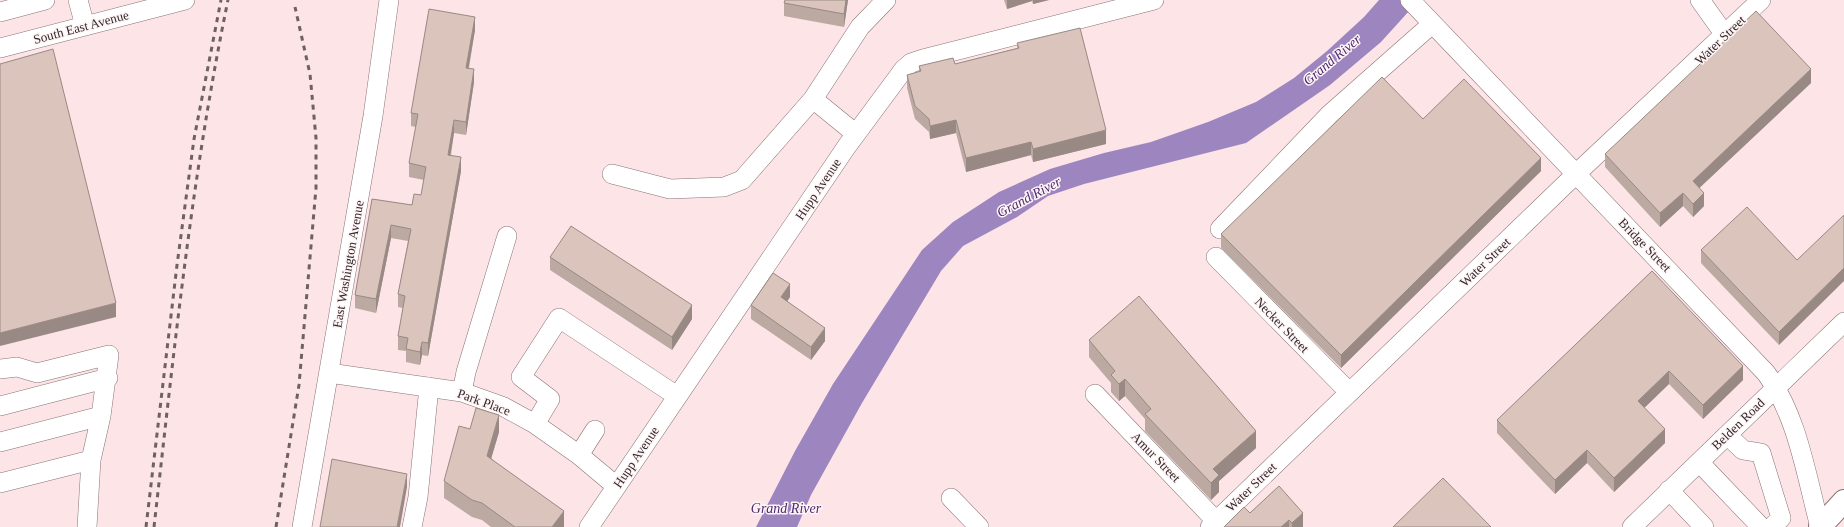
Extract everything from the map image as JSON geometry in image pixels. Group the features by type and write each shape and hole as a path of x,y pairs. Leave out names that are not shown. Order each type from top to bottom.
{"main road":[{"path":"1820,527 1844,501"}],"street":[{"path":"0,12 46,0"},
{"path":"78,0 85,26"},
{"name":"South East Avenue","path":"0,48 85,26 144,5 185,0"},
{"name":"East Washington Avenue","path":"302,527 373,116 388,0"},
{"path":"612,174 670,189 724,187 742,180 813,99 860,27 886,0"},
{"name":"Hupp Avenue","path":"589,527 856,134 897,78 911,63 1154,0"},
{"name":"Bridge Street","path":"1410,0 1577,173 1766,373 1776,388 1794,427 1820,527"},
{"path":"1700,0 1725,35"},
{"name":"Water Street","path":"1213,524 1577,173 1761,0"},
{"path":"1220,229 1330,114 1429,20"},
{"path":"813,99 856,134"},
{"path":"462,392 466,372 507,236"},
{"name":"Necker Street","path":"1216,257 1349,392"},
{"path":"535,424 550,399 521,377 559,318 677,396"},
{"name":"Belden Road","path":"1639,525 1670,490 1844,322"},
{"path":"0,369 17,367 37,373 109,355 108,378 91,460 87,527"},
{"name":"Park Place","path":"329,373 462,392 504,407 535,424 579,455 616,486"},
{"path":"0,406 108,378"},
{"path":"412,527 418,497 430,387"},
{"name":"Amur Street","path":"1095,394 1213,524"},
{"path":"0,442 101,416"},
{"path":"579,455 595,430"},
{"path":"1727,435 1743,450 1761,453 1781,518 1772,527"},
{"path":"0,483 91,460"},
{"path":"1699,462 1761,527"},
{"path":"1670,490 1704,527"},
{"path":"951,498 979,527"}],"water":[{"name":"Grand River","path":"1379,0 1419,0 1381,42 1330,85 1246,143 1084,184 1048,196 1017,217 963,246 941,271 862,403 811,495 797,527 756,527 795,451 833,384 922,250 953,222 999,192 1050,169 1104,153 1151,142 1208,122 1256,102 1294,78 1327,51 1364,17"}],"building":[{"path":"785,0 846,0 844,14 784,3"},
{"path":"429,9 475,17 466,68 474,69 466,122 454,120 448,155 461,157 428,343 422,342 420,352 406,349 408,338 398,336 405,296 398,294 411,229 391,225 376,299 355,295 372,199 412,205 414,194 421,195 426,167 409,163 418,114 411,113"},
{"path":"1756,11 1811,69 1693,181 1704,193 1693,204 1683,193 1660,213 1605,154"},
{"path":"1080,28 1106,130 1033,149 1031,142 966,158 956,120 930,126 929,119 915,106 907,75 921,71 919,66 953,58 955,64 1019,48 1017,43"},
{"path":"53,49 116,303 0,333 0,64"},
{"path":"1382,77 1423,119 1464,79 1541,158 1341,355 1221,234"},
{"path":"1747,207 1797,260 1844,215 1844,268 1779,332 1701,250"},
{"path":"571,226 692,305 672,337 550,257"},
{"path":"1652,271 1743,366 1703,405 1669,371 1638,401 1665,429 1614,478 1587,450 1555,480 1497,420"},
{"path":"773,273 790,284 781,297 825,328 811,347 751,305"},
{"path":"1139,296 1256,431 1213,469 1219,475 1211,483 1145,414 1151,409 1125,379 1119,384 1111,375 1115,371 1089,340"},
{"path":"476,408 499,415 487,456 564,511 552,527 515,527 482,503 472,500 444,481 459,426 470,429"},
{"path":"332,459 407,474 397,527 320,527"},
{"path":"1443,478 1491,527 1393,527"},
{"path":"1279,486 1303,513 1292,523 1289,520 1281,527 1224,527 1244,507 1250,513"}],"railway":[{"path":"146,527 177,265 194,139 221,0"},
{"path":"154,527 194,197 215,65 228,0"},
{"path":"276,527 299,385 316,188 316,138 310,74 295,7"}]}
